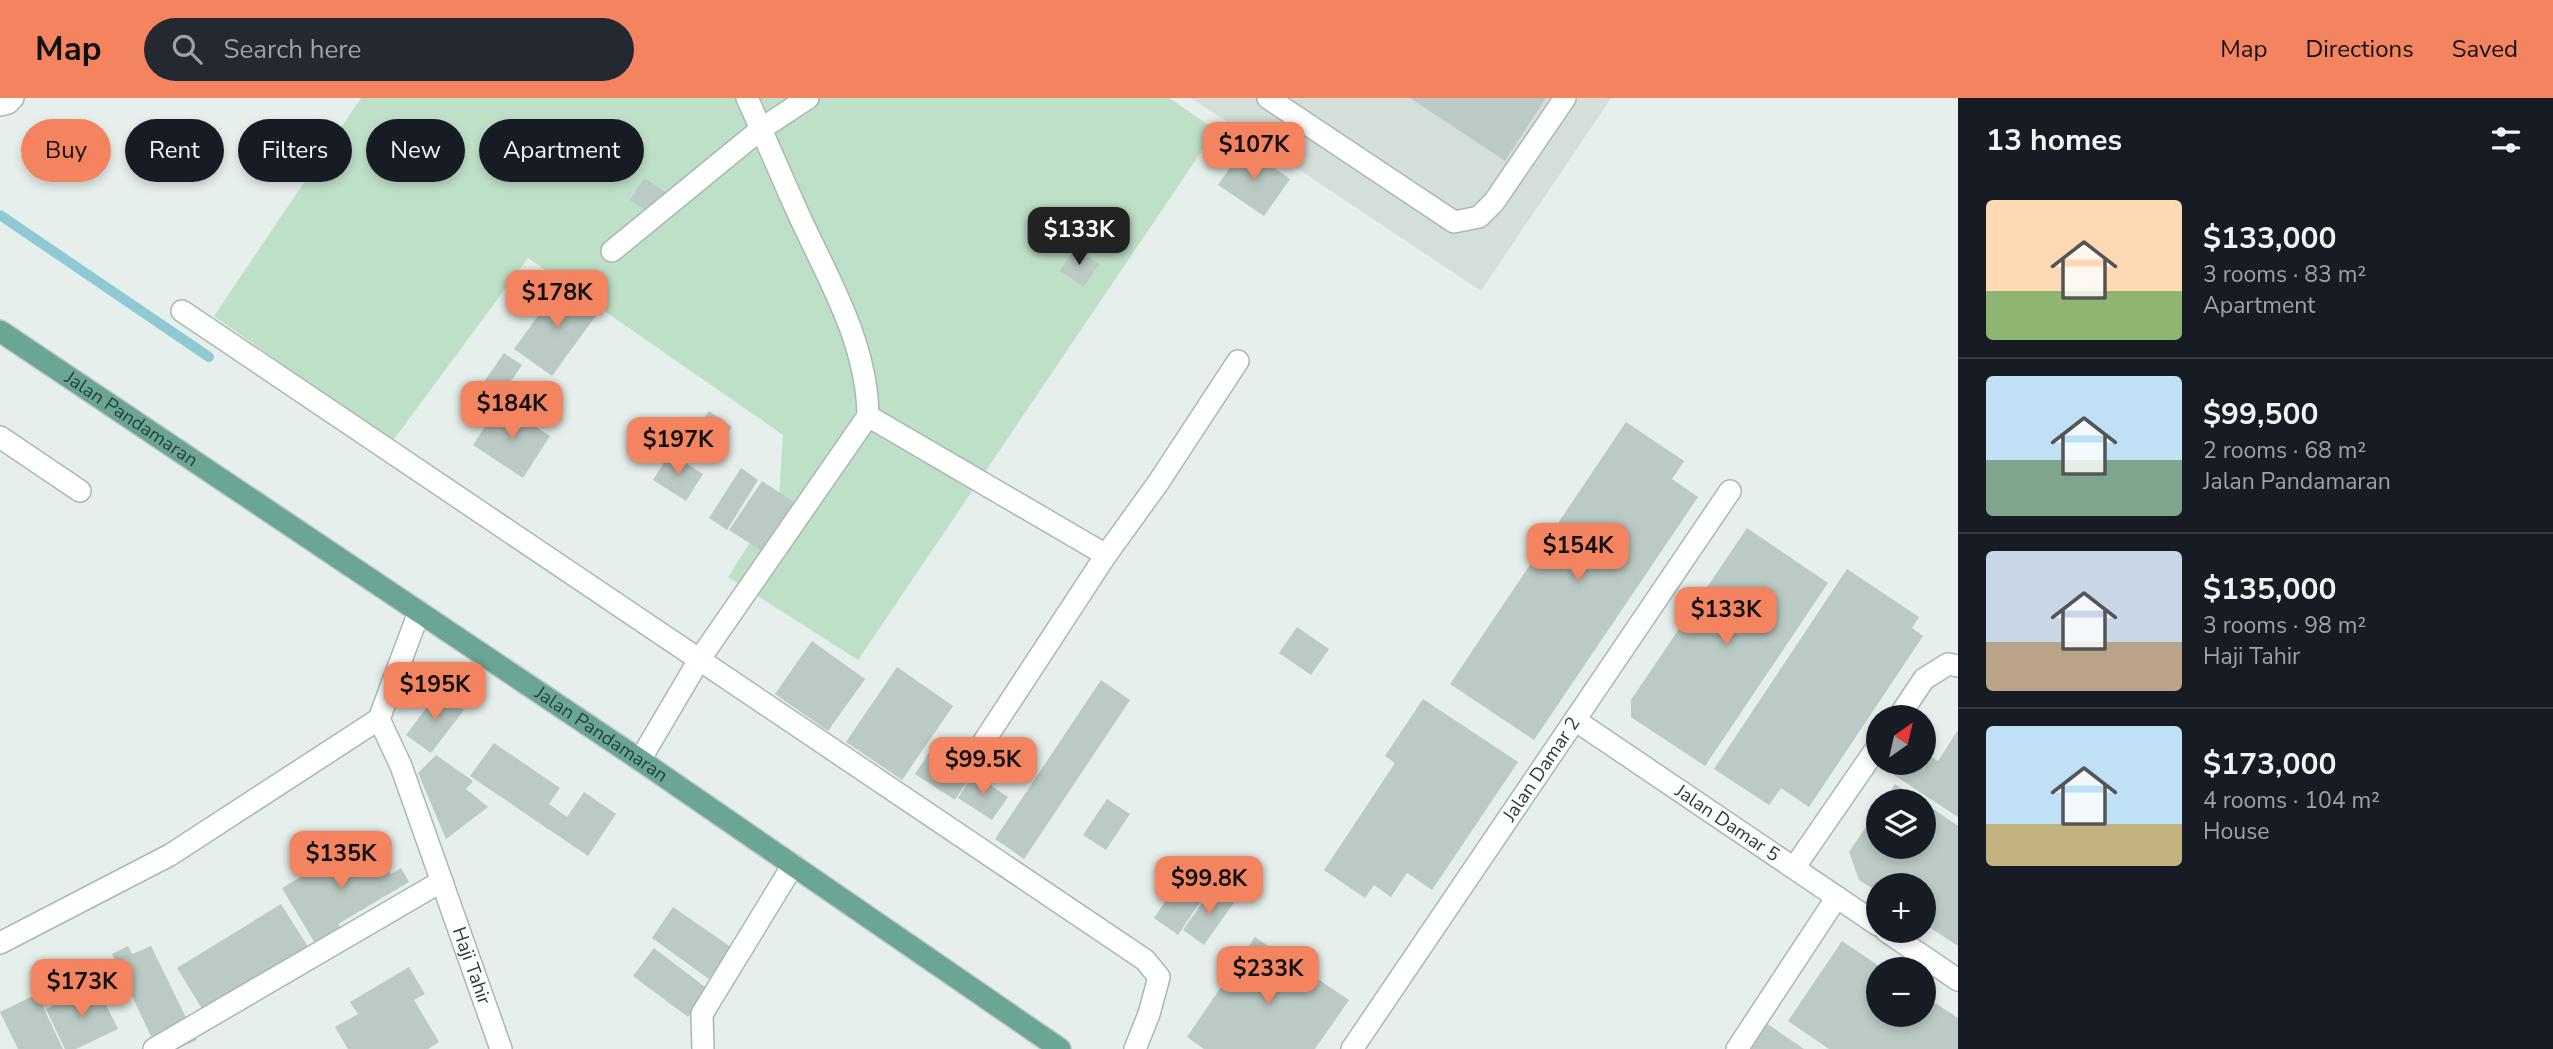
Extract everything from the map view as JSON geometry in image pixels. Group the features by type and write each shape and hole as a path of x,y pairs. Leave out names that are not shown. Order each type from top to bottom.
{"main road":[{"name":"Jalan Pandamaran","path":"0,331 640,760 1060,1049"}],"street":[{"path":"0,105 13,98"},
{"path":"640,760 699,660 867,416 867,388 861,358 841,304 747,98"},
{"path":"612,251 761,129 808,98"},
{"path":"1268,98 1454,222 1479,217 1494,202 1564,98"},
{"path":"182,311 1145,960 1159,977 1149,1014 1135,1049"},
{"path":"979,749 1238,361"},
{"path":"867,416 1106,555"},
{"path":"0,437 80,491"},
{"name":"Jalan Damar 2","path":"1352,1049 1730,491"},
{"path":"0,943 170,855 379,719 419,612"},
{"path":"1907,705 1924,679 1953,665"},
{"name":"Haji Tahir","path":"379,719 401,766 501,1049"},
{"name":"Jalan Damar 5","path":"1576,720 1866,917"},
{"path":"1794,868 1866,763"},
{"path":"703,1049 702,1014 793,865"},
{"path":"154,1049 442,881"},
{"path":"1737,1049 1837,897"},
{"path":"1904,943 1958,980"}],"shaded area":[{"path":"1191,98 1611,98 1481,291"}],"green space":[{"path":"361,98 1169,98 1216,130 858,660 728,577 779,497 783,435 528,258 392,442 214,316 304,182 352,182 352,119 347,119"}],"building":[{"path":"1410,98 1546,98 1505,161"},
{"path":"1244,147 1290,179 1264,216 1218,185"},
{"path":"644,178 667,193 653,215 630,200 644,182"},
{"path":"1075,248 1099,264 1084,287 1060,271"},
{"path":"562,283 600,310 552,376 514,349"},
{"path":"504,353 522,365 488,415 470,402"},
{"path":"543,383 564,398 543,428 522,414"},
{"path":"500,404 550,436 523,478 473,445"},
{"path":"709,411 732,427 713,454 690,438"},
{"path":"1626,422 1684,461 1672,479 1698,497 1534,740 1450,684"},
{"path":"670,453 703,474 686,501 653,480"},
{"path":"741,468 758,480 727,530 709,518"},
{"path":"762,481 797,504 765,553 729,530"},
{"path":"1747,528 1828,583 1705,766 1631,717 1631,700"},
{"path":"1847,569 1919,617 1912,628 1923,636 1877,705 1866,705 1866,722 1809,807 1781,788 1769,805 1714,769"},
{"path":"1297,627 1329,649 1311,675 1279,653"},
{"path":"812,641 865,679 828,731 775,694"},
{"path":"897,667 953,706 902,780 846,742"},
{"path":"1101,680 1130,700 1024,859 995,839"},
{"path":"439,691 464,710 431,753 406,735"},
{"path":"1423,699 1518,762 1432,890 1407,873 1391,897 1374,885 1365,898 1324,870 1395,763 1385,756"},
{"path":"1958,730 1958,817 1936,803 1936,789 1915,789 1894,775 1936,775 1936,760 1938,761"},
{"path":"940,736 980,761 955,800 915,774"},
{"path":"494,743 560,788 549,804 567,817 584,792 616,814 588,856 470,776"},
{"path":"436,755 473,781 466,789 488,807 446,839 418,773"},
{"path":"973,774 1008,797 992,820 958,798"},
{"path":"1107,799 1130,814 1106,850 1083,835"},
{"path":"1936,811 1958,826 1958,946 1936,932 1936,873 1866,873 1866,884 1859,880 1849,852 1866,827 1866,859 1936,859"},
{"path":"368,837 391,874 401,868 409,882 338,924 345,935 319,950 282,888"},
{"path":"1178,883 1202,899 1178,935 1154,918"},
{"path":"1214,886 1235,901 1204,945 1183,930"},
{"path":"281,904 317,961 212,1025 177,968"},
{"path":"673,907 731,947 709,979 652,938"},
{"path":"1255,937 1349,1000 1315,1049 1204,1049 1187,1037"},
{"path":"1842,941 1866,957 1866,1027 1936,1027 1936,1004 1958,1018 1958,1049 1829,1049 1788,1021"},
{"path":"128,946 132,954 151,946 197,1040 177,1049 157,1049 112,954"},
{"path":"654,948 709,990 688,1017 633,976"},
{"path":"409,967 425,994 414,1000 439,1042 428,1049 348,1049 335,1027 358,1014 350,1002"},
{"path":"96,985 118,1029 76,1049 65,1049 46,1009"},
{"path":"37,994 63,1049 18,1049 0,1012"},
{"path":"1766,1023 1804,1049 1749,1049"}],"waterway":[{"path":"0,215 209,357"}]}
